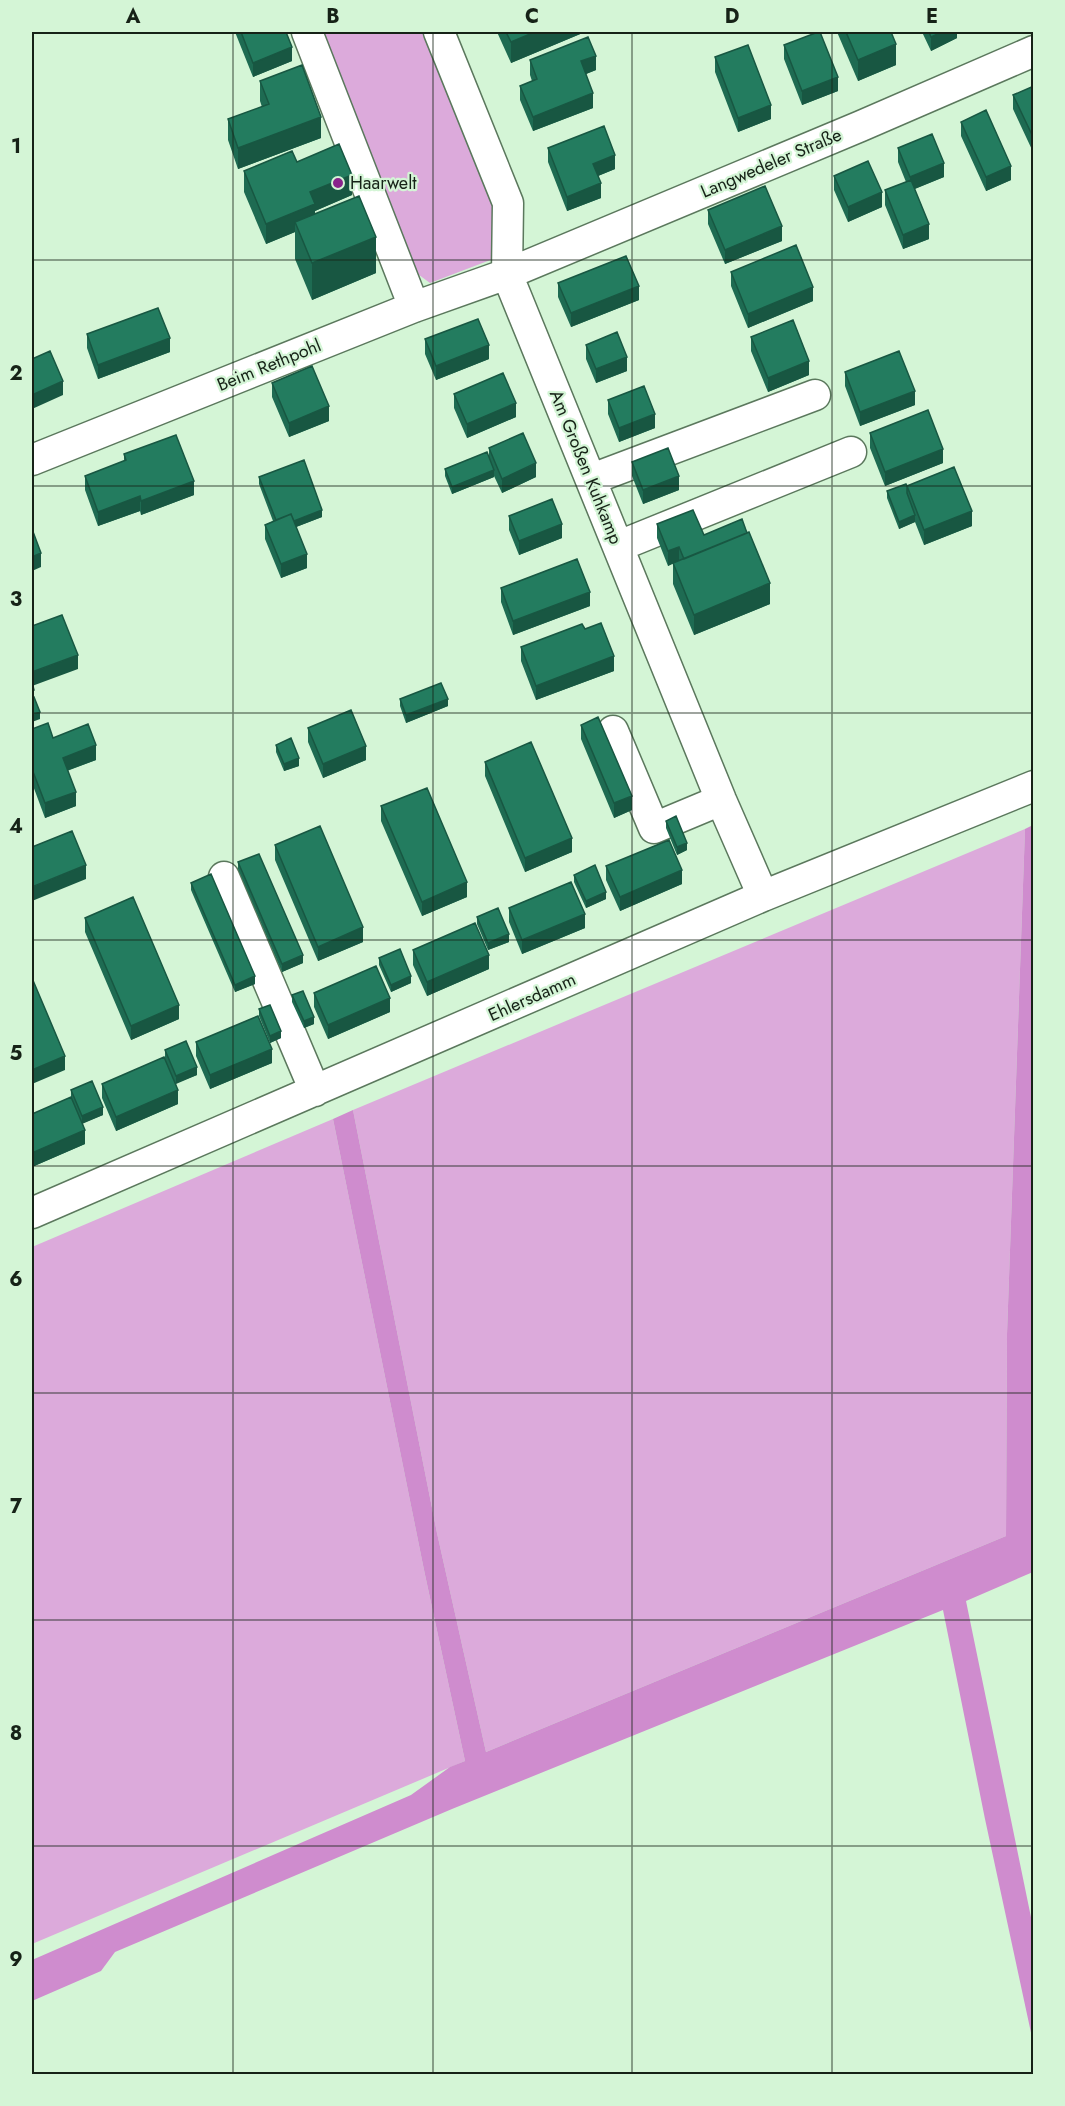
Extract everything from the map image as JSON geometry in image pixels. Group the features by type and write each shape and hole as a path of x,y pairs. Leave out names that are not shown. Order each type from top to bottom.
{"street":[{"path":"307,32 414,307"},
{"name":"Am Großen Kuhkamp","path":"439,32 508,203 507,274 721,800 763,896"},
{"name":"Langwedeler Straße","path":"507,274 1034,51"},
{"name":"Beim Rethpohl","path":"32,460 414,307 507,274"},
{"path":"592,479 815,395"},
{"path":"619,546 851,452"},
{"path":"613,731 654,828 721,800"},
{"name":"Ehlersdamm","path":"32,1213 763,896 1034,786"},
{"path":"224,877 315,1090"}],"shaded area":[{"path":"320,32 424,32 486,179 497,220 493,259 430,283 415,272"},
{"path":"1033,825 1033,1572 966,1601 1033,1927 1033,2042 943,1610 452,1809 115,1952 101,1971 32,2001 32,1960 411,1795 450,1767 465,1761 333,1119 353,1110 437,1533 486,1752 1006,1536 1007,1334 1025,829"},
{"path":"1025,829 1007,1334 1006,1536 486,1752 437,1533 353,1110"},
{"path":"333,1119 465,1761 32,1944 32,1247"}],"building":[{"path":"241,32 286,32 292,47 253,63"},
{"path":"506,32 535,32 511,42"},
{"path":"820,32 838,77 802,91 784,45"},
{"path":"846,32 891,32 896,44 858,60"},
{"path":"929,32 942,32 931,37"},
{"path":"588,37 596,56 581,61 593,93 533,117 520,86 537,79 530,60"},
{"path":"748,45 771,105 738,118 715,57"},
{"path":"302,65 321,117 238,148 228,119 269,104 260,81"},
{"path":"1034,86 1034,139 1013,95"},
{"path":"986,110 1011,166 986,177 961,122"},
{"path":"604,126 615,155 593,164 601,183 567,197 548,148"},
{"path":"932,134 944,163 910,177 898,148"},
{"path":"339,144 352,175 310,192 315,204 266,224 244,171 292,151 297,162"},
{"path":"868,161 882,192 848,207 834,176"},
{"path":"911,180 929,224 903,235 885,190"},
{"path":"765,186 782,226 725,250 708,210"},
{"path":"359,196 376,237 312,263 295,222"},
{"path":"796,245 813,287 748,314 731,272"},
{"path":"626,256 639,286 571,313 558,283"},
{"path":"158,308 170,338 98,365 87,334"},
{"path":"478,319 489,345 436,366 425,339"},
{"path":"793,320 809,361 768,378 751,337"},
{"path":"617,332 627,357 596,369 586,345"},
{"path":"50,351 63,381 32,395 32,359"},
{"path":"899,351 915,391 860,412 845,372"},
{"path":"312,366 329,406 289,423 272,383"},
{"path":"503,373 516,403 467,424 454,394"},
{"path":"644,386 655,414 619,428 608,400"},
{"path":"928,410 943,449 885,472 870,433"},
{"path":"523,433 536,463 502,479 489,448"},
{"path":"176,435 194,481 141,501 140,496 98,512 85,476 126,460 124,454"},
{"path":"668,448 679,476 643,490 632,462"},
{"path":"487,452 494,470 452,487 445,469"},
{"path":"304,460 322,510 294,521 291,514 276,520 259,477"},
{"path":"954,467 972,511 924,530 907,486"},
{"path":"906,484 915,515 899,522 887,491"},
{"path":"552,499 562,524 519,541 509,516"},
{"path":"693,510 704,535 742,519 747,533 684,559 679,547 668,551 657,524"},
{"path":"291,514 307,554 281,564 265,525"},
{"path":"32,529 41,553 32,557"},
{"path":"749,532 770,583 694,615 673,563"},
{"path":"577,559 590,592 513,621 501,588"},
{"path":"62,615 78,655 32,672 32,626"},
{"path":"601,623 614,656 536,686 521,647 582,624 585,629"},
{"path":"441,683 448,699 406,715 400,699"},
{"path":"34,697 40,712 32,715 32,698"},
{"path":"351,710 366,746 323,764 308,728"},
{"path":"598,717 632,796 614,803 581,725"},
{"path":"48,723 53,738 88,724 96,745 63,758 76,792 45,803 32,769 32,729"},
{"path":"291,738 299,758 284,764 276,745"},
{"path":"531,742 572,838 525,858 485,762"},
{"path":"427,788 467,882 422,902 381,806"},
{"path":"676,816 687,843 677,847 666,821"},
{"path":"320,826 363,927 318,947 275,845"},
{"path":"72,831 86,865 32,887 32,847"},
{"path":"669,840 682,870 620,897 606,866"},
{"path":"259,854 303,955 282,964 238,862"},
{"path":"595,865 606,892 586,901 574,875"},
{"path":"211,874 255,976 235,985 191,883"},
{"path":"571,882 585,914 522,940 509,908"},
{"path":"133,897 179,1005 131,1026 85,918"},
{"path":"498,908 509,934 488,943 477,917"},
{"path":"475,923 489,955 427,982 413,950"},
{"path":"400,949 411,976 391,985 379,958"},
{"path":"376,966 390,998 328,1025 314,993"},
{"path":"32,978 65,1056 32,1070"},
{"path":"303,991 314,1017 304,1021 292,995"},
{"path":"270,1005 281,1031 270,1036 259,1009"},
{"path":"258,1016 272,1049 210,1075 196,1042"},
{"path":"186,1041 197,1067 176,1076 165,1050"},
{"path":"164,1057 178,1090 116,1117 102,1084"},
{"path":"92,1081 103,1107 82,1116 71,1090"},
{"path":"71,1097 85,1130 32,1153 32,1114"}],"place":[{"name":"Haarwelt","path":"338,183"}]}
